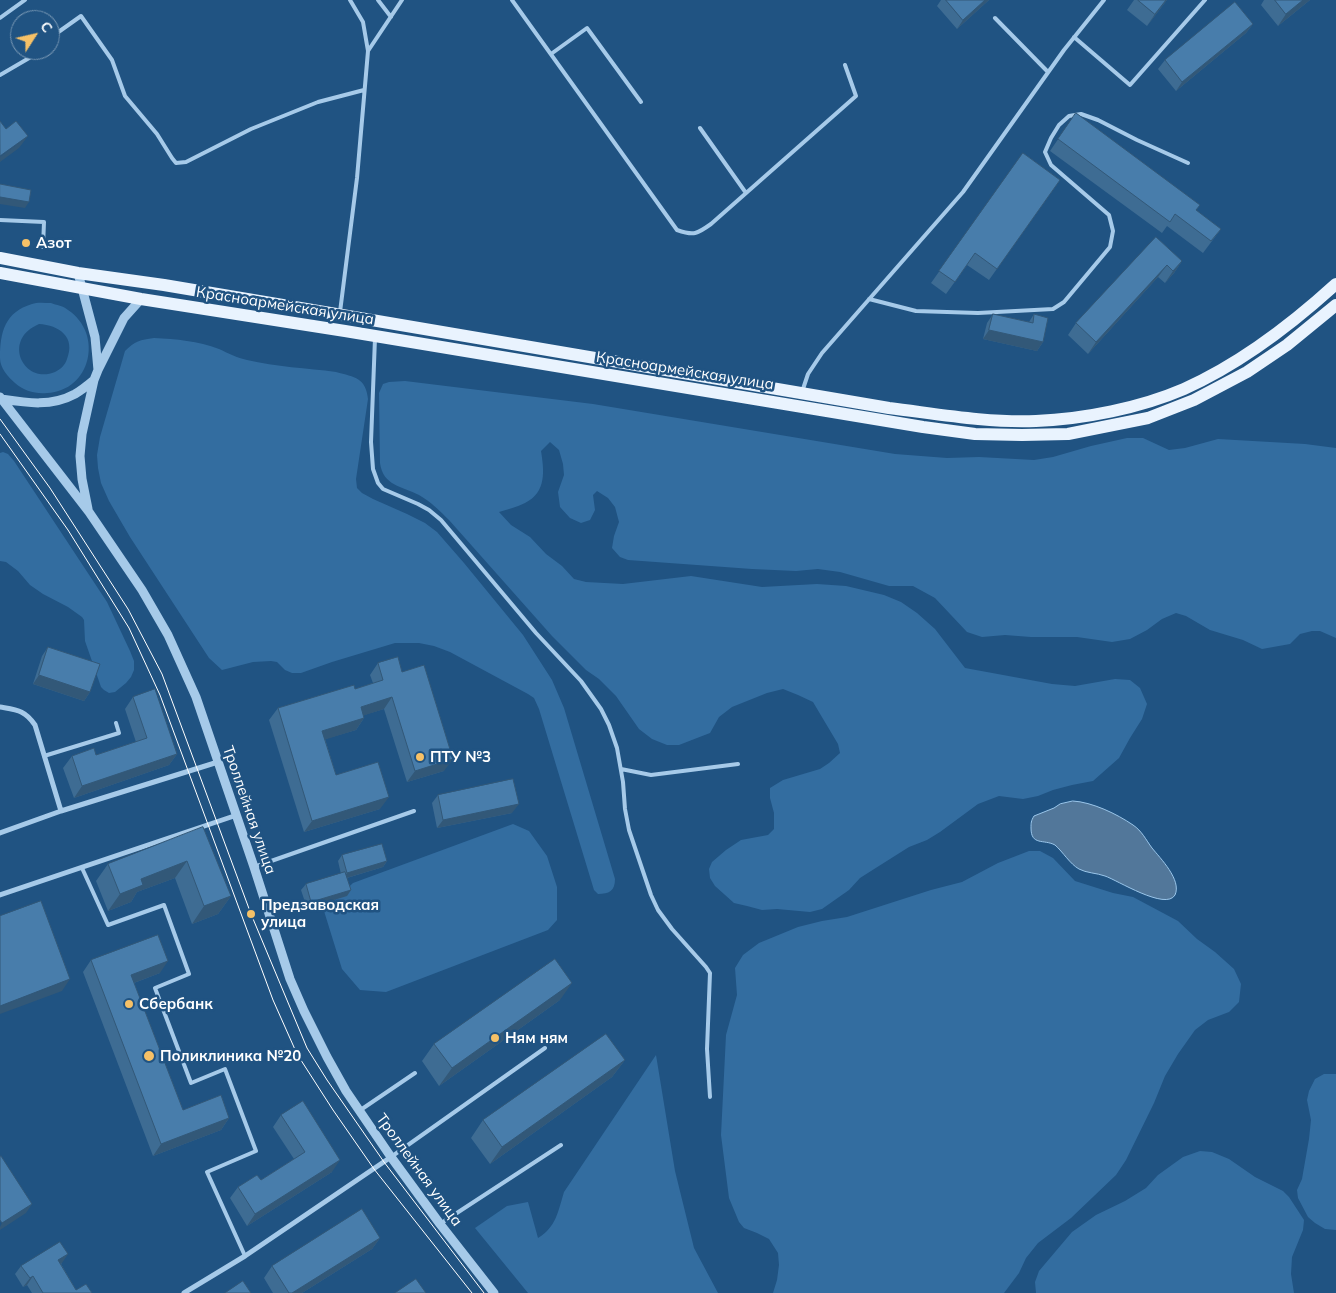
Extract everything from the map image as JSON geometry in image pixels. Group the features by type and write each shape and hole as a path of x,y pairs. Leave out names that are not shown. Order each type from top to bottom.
{"main road":[{"name":"Красноармейская улица","path":"0,258 78,273 164,285 889,408 978,420 1036,421 1119,410 1152,401 1183,389 1219,371 1252,351 1286,326 1336,284"},
{"name":"Красноармейская улица","path":"0,273 141,300 345,331 923,428 975,434 1068,434 1148,418 1194,400 1246,372 1287,345 1336,306"}],"street":[{"path":"78,273 95,337 98,370"},
{"path":"89,512 82,479 80,456 82,434 94,380 124,318 141,300"},
{"path":"1,398 40,404 59,401 75,394 94,380"},
{"name":"Троллейная улица","path":"1,398 89,512 142,590 168,635 196,697 290,978 327,1058 359,1111 391,1157 494,1293"},
{"path":"0,707 19,711 29,716 35,726 61,811"},
{"path":"0,832 218,762"},
{"path":"0,895 236,815"},
{"path":"184,1293 245,1256 391,1157"}],"lane":[{"path":"0,18 25,0"},
{"path":"345,331 344,315 368,51 363,22 350,0"},
{"path":"378,0 390,18"},
{"path":"368,51 402,0"},
{"path":"512,0 677,230 688,234 697,234 711,224 856,96 845,65"},
{"path":"800,406 804,382 813,366 963,192 1048,72 1104,0"},
{"path":"1074,37 1130,85 1205,0"},
{"path":"60,31 81,16 112,60 125,96 156,134 176,163 186,162 251,129 310,106 364,90"},
{"path":"995,18 1048,72"},
{"path":"550,54 587,28 641,102"},
{"path":"0,75 26,60"},
{"path":"869,300 916,311 978,313 1053,309 1064,302 1110,247 1113,231 1109,215 1051,165 1045,152 1050,138 1059,125 1069,116 1081,114 1098,120 1188,163"},
{"path":"700,128 746,193"},
{"path":"0,220 44,222 43,247"},
{"path":"375,336 371,442 373,470 378,483 383,489 424,507 441,520 536,633 581,681 601,709 609,725 617,748 624,782 625,809 629,830 651,895 658,910 672,929 710,973 707,1049 710,1097"},
{"path":"44,756 119,732 116,723"},
{"path":"621,769 651,775 738,764"},
{"path":"254,867 414,811"},
{"path":"82,868 108,925 164,905 190,974 155,988 191,1083 225,1069 256,1151 208,1172 245,1256"},
{"path":"391,1157 545,1048"},
{"path":"359,1111 415,1073"},
{"path":"440,1224 561,1145"}],"shaded area":[{"path":"34,303 51,303 68,310 79,320 86,333 89,346 88,360 74,383 62,390 38,393 18,386 5,372 0,362 1,340 6,324 16,312","holes":["39,324 46,325 64,334 69,344 69,351 66,361 61,368 55,372 44,374 34,372 26,367 21,359 19,350 21,340 28,331"]},
{"path":"154,338 203,344 240,358 258,362 336,372 354,377 362,383 367,392 368,399 356,479 357,488 373,499 425,523 437,532 523,635 552,680 564,708 615,879 611,891 598,894 594,890 539,709 534,698 528,694 450,652 419,643 395,643 301,673 292,673 285,670 277,662 271,661 253,662 222,670 209,658 130,537 109,501 101,483 98,468 97,455 100,437 125,351 138,342"},
{"path":"405,381 593,404 895,454 947,458 979,457 1034,460 1127,438 1143,438 1169,450 1185,448 1218,439 1305,444 1336,448 1336,638 1320,631 1312,631 1300,634 1290,644 1262,649 1243,640 1210,630 1186,616 1176,613 1162,619 1130,639 1112,642 1077,637 1005,635 982,637 967,632 935,598 913,586 889,586 840,572 818,569 796,571 752,569 628,560 620,557 612,548 619,522 615,507 608,498 597,491 593,495 595,510 590,520 581,523 570,518 560,507 558,492 564,475 563,464 559,450 550,442 541,451 543,473 541,487 537,493 525,503 499,512 511,525 530,537 574,579 586,582 623,584 691,576 762,587 817,584 846,586 884,595 901,602 917,613 935,629 965,668 1052,684 1075,686 1115,679 1130,680 1140,688 1147,704 1142,719 1119,758 1093,781 1023,799 999,796 978,804 940,832 927,840 909,847 860,878 849,890 822,909 810,912 777,909 762,910 734,903 715,886 710,878 709,869 712,862 741,840 768,835 774,829 774,813 770,798 770,788 783,780 820,769 840,753 838,744 813,702 783,689 767,693 732,707 719,717 710,733 679,745 667,745 652,739 639,729 616,696 599,679 586,670 552,636 446,517 423,498 394,484 385,476 380,463 379,393 383,384"},
{"path":"0,453 8,454 14,461 107,602 130,651 134,661 134,670 126,683 115,692 109,693 101,687 85,641 84,620 82,617 68,607 43,594 30,585 18,571 6,562 0,561"},
{"path":"1073,801 1104,809 1136,827 1173,876 1176,889 1175,895 1170,899 1152,897 1105,876 1082,870 1076,867 1055,845 1036,840 1033,837 1031,825 1034,816 1060,804"},
{"path":"513,824 529,831 547,856 557,887 557,920 548,930 386,992 360,990 342,969 324,911 353,883"},
{"path":"1029,851 1040,851 1053,858 1075,881 1133,897 1178,921 1234,969 1241,984 1239,1002 1229,1012 1208,1020 1195,1030 1165,1076 1126,1160 1116,1175 1071,1218 1038,1243 1004,1293 773,1293 779,1265 778,1253 769,1239 744,1228 739,1222 729,1198 721,1135 726,1035 737,995 735,968 743,955 759,943 798,927 847,917 962,882 998,863"},
{"path":"656,1055 675,1171 694,1248 718,1293 528,1293 475,1228 507,1206 528,1202 538,1238 544,1234 556,1218 564,1192"},
{"path":"1324,1074 1336,1074 1336,1230 1325,1229 1308,1217 1298,1198 1297,1190 1302,1179 1309,1139 1311,1120 1307,1100 1309,1091 1315,1079"},
{"path":"1200,1151 1212,1152 1229,1159 1255,1177 1283,1191 1289,1197 1304,1220 1303,1230 1292,1257 1291,1274 1294,1293 1036,1293 1035,1282 1039,1271 1072,1232 1096,1215 1146,1188 1158,1175 1183,1157"}],"building":[{"path":"946,0 985,0 963,20"},
{"path":"1138,0 1166,0 1155,14"},
{"path":"1275,0 1303,0 1286,14"},
{"path":"1235,2 1253,24 1182,82 1165,60"},
{"path":"1076,113 1200,205 1196,210 1221,229 1211,241 1175,214 1170,222 1058,139"},
{"path":"0,121 6,129 16,121 28,136 0,156"},
{"path":"1023,153 1060,180 997,269 975,253 955,282 939,271"},
{"path":"0,184 31,190 29,202 0,197"},
{"path":"1156,237 1182,261 1173,271 1167,265 1096,342 1076,323"},
{"path":"993,314 1033,323 1034,314 1048,318 1043,342 989,330"},
{"path":"48,647 100,664 90,692 39,675"},
{"name":"ПТУ №3","path":"398,657 402,672 424,665 453,759 415,771 392,697 361,707 364,718 322,731 336,775 378,762 389,797 312,821 278,708 354,685 355,689 383,680 378,663"},
{"path":"155,689 177,754 82,786 72,756 94,748 96,755 147,738 133,697"},
{"path":"513,779 519,804 443,820 438,795"},
{"path":"203,827 231,896 204,906 187,861 141,879 143,885 120,894 108,864"},
{"path":"382,844 387,861 347,873 342,855"},
{"path":"345,872 351,890 311,902 306,884"},
{"path":"41,901 70,979 0,1006 0,916"},
{"path":"158,935 168,961 131,975 183,1110 221,1095 229,1118 161,1144 91,960"},
{"path":"555,959 572,983 452,1068 434,1044"},
{"path":"606,1034 625,1060 502,1147 483,1120"},
{"path":"303,1101 340,1160 255,1214 238,1187 257,1175 261,1180 305,1152 281,1115"},
{"path":"1,1156 32,1204 2,1223 0,1220"},
{"path":"362,1209 380,1238 292,1293 289,1293 272,1266"},
{"path":"60,1242 68,1254 58,1260 76,1290 86,1284 92,1293 43,1293 33,1276 30,1278 21,1266"},
{"path":"416,1279 426,1293 395,1293"},
{"path":"243,1281 251,1293 225,1293"}],"tram line":[{"path":"0,419 50,488 128,609 162,674 251,914 307,1048 384,1162 484,1293"},
{"path":"0,434 68,530 129,628 160,695 273,1000 297,1054 374,1169 472,1293"}],"place":[{"name":"Азот","path":"26,243"},
{"name":"ПТУ №3","path":"420,757"},
{"name":"Предзаводская улица","path":"251,914"},
{"name":"Сбербанк","path":"129,1004"},
{"name":"Ням ням","path":"495,1038"},
{"name":"Поликлиника №20","path":"149,1056"}]}
